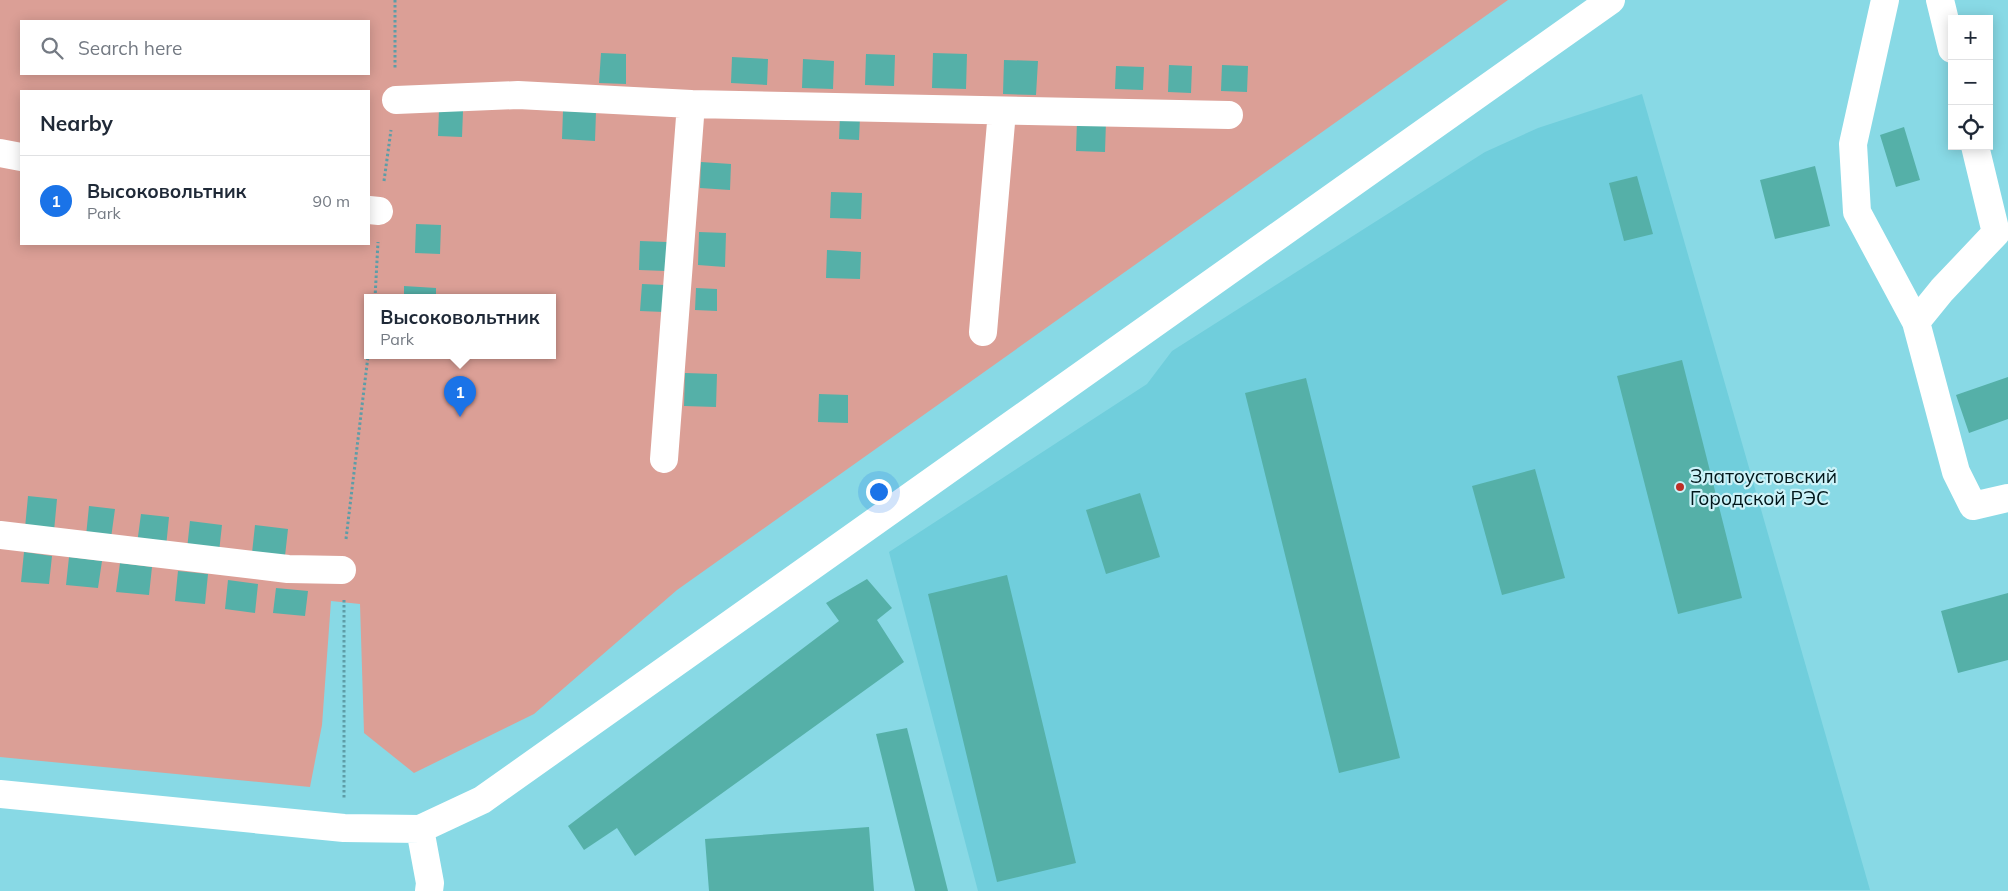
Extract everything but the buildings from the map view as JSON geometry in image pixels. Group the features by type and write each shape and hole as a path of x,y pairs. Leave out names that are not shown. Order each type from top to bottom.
{"street":[{"path":"0,794 344,828 420,829 482,800 1611,0"},
{"path":"1885,0 1853,144 1857,212 1916,322 1956,472 1973,506 2008,498"},
{"path":"1940,0 1948,33"},
{"path":"396,100 518,95 690,104 1229,115"},
{"path":"664,459 690,104"},
{"path":"983,332 1002,111"},
{"path":"1916,322 1942,290 1996,233 1976,150"},
{"path":"0,153 20,156"},
{"path":"0,535 288,569 342,570"},
{"path":"420,829 430,883 429,891"}],"path":[{"path":"376,294 378,278 374,210 396,100 395,0"}],"shaded area":[{"path":"0,0 1508,0 677,590 534,714 414,773 364,733 360,604 331,601 322,725 310,787 0,757"},
{"path":"1642,94 1870,890 978,891 889,552 1147,384 1172,351 1485,152 1538,128"}],"place":[{"name":"Высоковольтник","path":"460,417"},
{"name":"Златоустовский Городской РЭС","path":"1680,487"}]}
